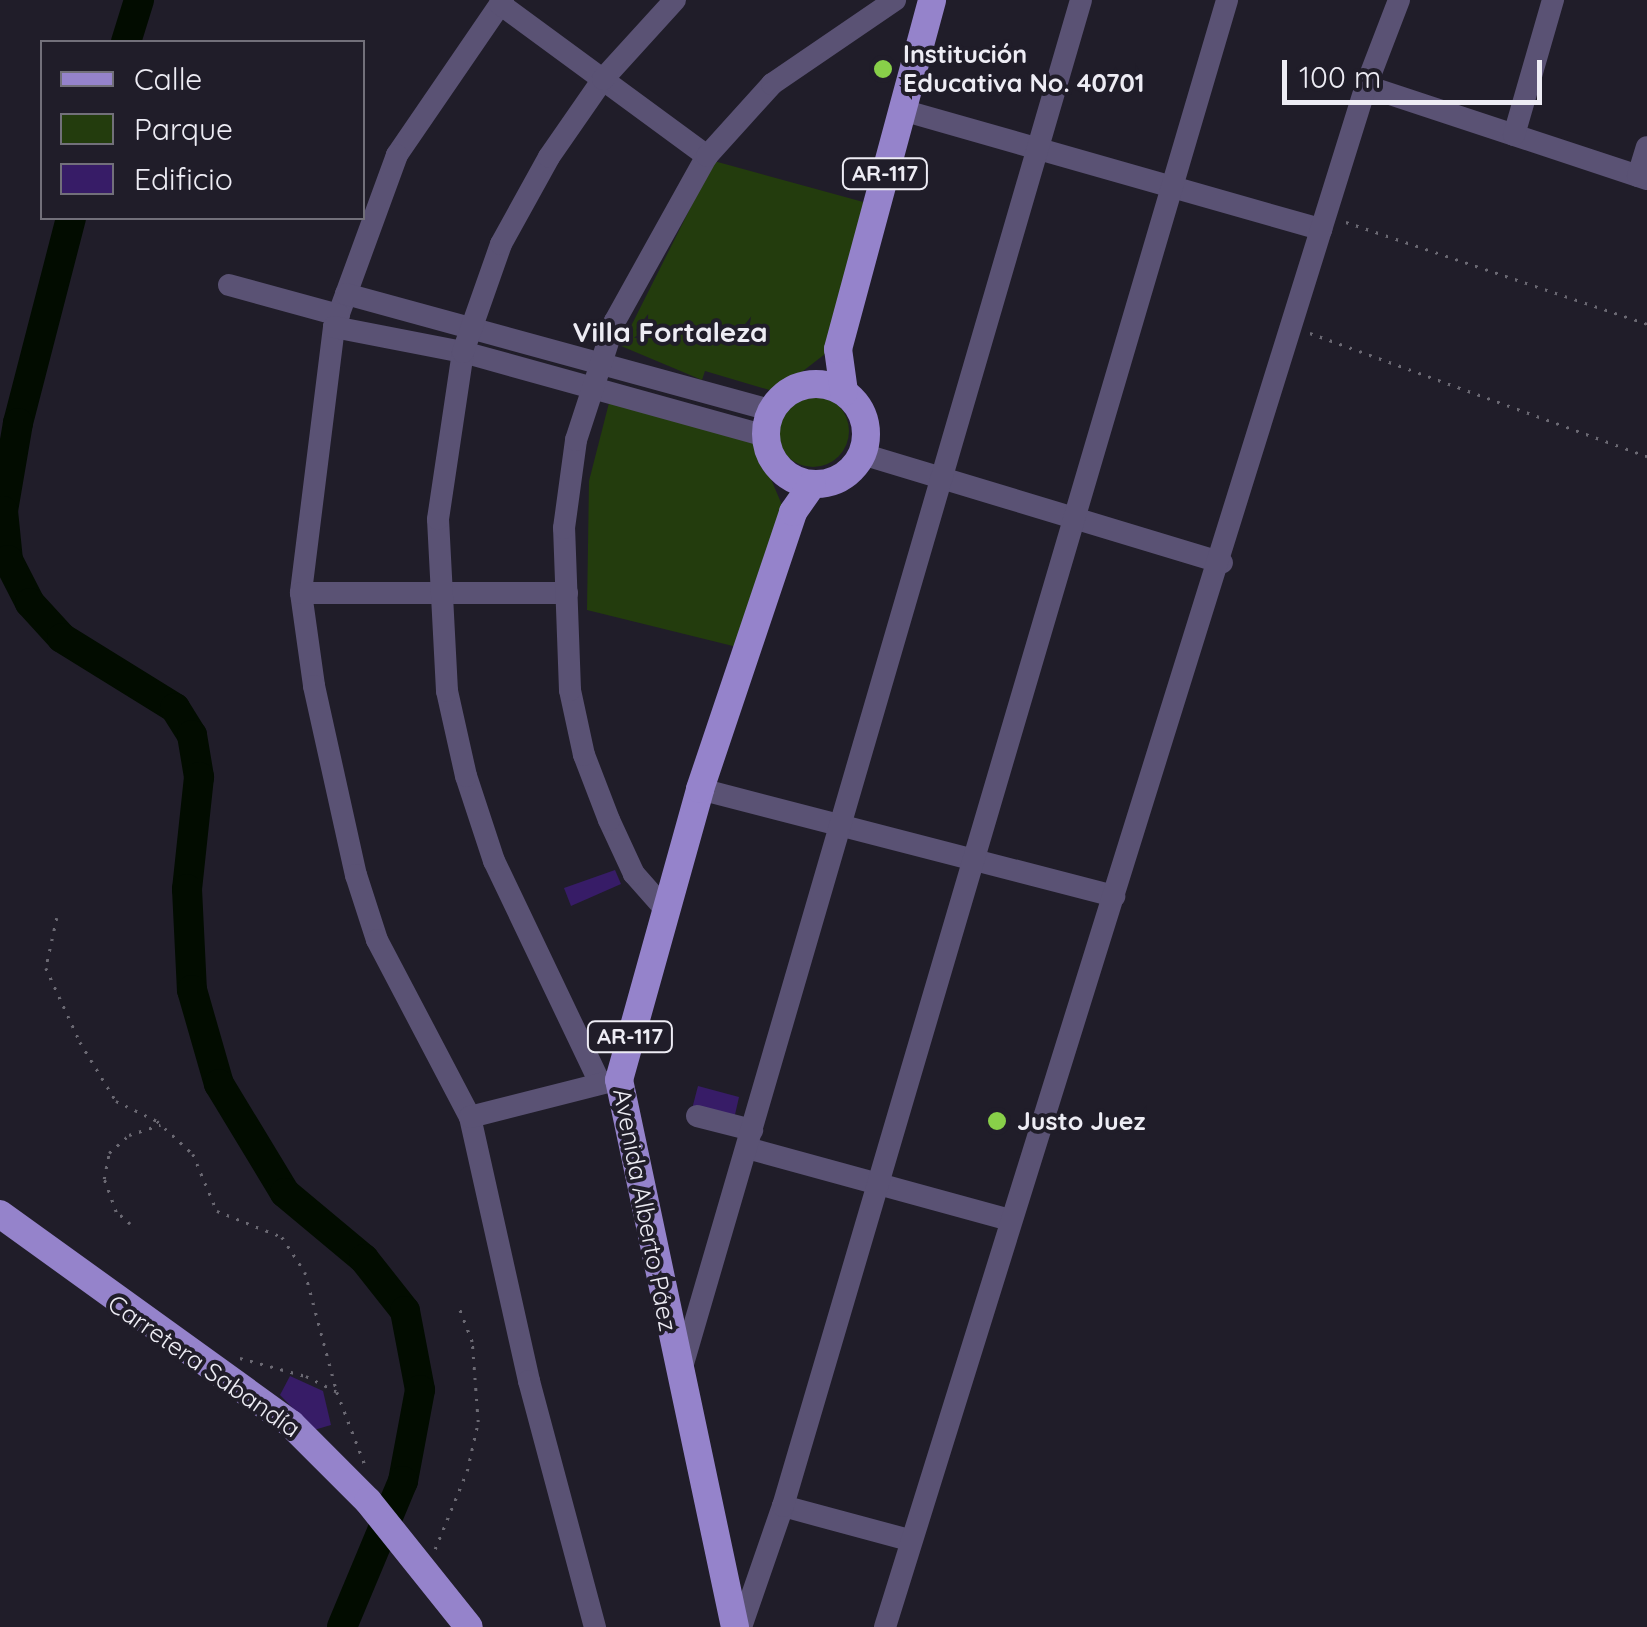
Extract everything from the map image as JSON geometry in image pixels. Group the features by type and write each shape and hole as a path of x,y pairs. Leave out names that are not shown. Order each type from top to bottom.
{"main road":[{"name":"AR-117","path":"862,454 864,420 844,392 838,348 932,0"},
{"name":"AR-117","path":"801,481 768,452 768,423 838,348"},
{"path":"808,384 844,392"},
{"path":"801,481 842,478 862,454"},
{"name":"Avenida Alberto Páez","path":"738,1627 610,1081 801,481"},
{"name":"Carretera Sabandía","path":"0,1214 291,1424 368,1501 469,1627"}],"street":[{"path":"470,1117 610,1081 494,860 466,776 447,691 438,589 446,440 463,352 500,244 549,157 603,79 675,0"},
{"path":"665,909 634,874 584,755 570,690 564,528 576,440 600,362 623,306 707,156 772,84 895,0"},
{"path":"678,1381 1081,0"},
{"path":"738,1627 783,1506 1227,0"},
{"path":"885,1627 1010,1220 1222,563 1366,86 1400,0"},
{"path":"1514,135 1553,0"},
{"path":"595,1627 529,1381 470,1117 377,940 356,875 314,686 301,593 340,312 397,155 502,2 707,156"},
{"path":"1366,86 1642,178 1647,147"},
{"path":"902,110 1172,188 1323,222"},
{"path":"229,285 340,312 463,352 593,387 768,423"},
{"path":"340,312 472,326 600,362 768,423"},
{"path":"862,454 1222,563"},
{"path":"301,593 438,589 568,593"},
{"path":"700,789 1114,896"},
{"path":"697,1116 878,1185 1010,1220"},
{"path":"783,1506 910,1540"}],"path":[{"path":"1323,222 1647,324"},
{"path":"1292,326 1647,456"},
{"path":"57,918 46,968 80,1042 116,1101 162,1125 192,1154 217,1211 282,1238 305,1272 336,1392 366,1467"},
{"path":"130,1224 116,1212 104,1178 109,1154 129,1135 162,1125"},
{"path":"425,1573 467,1471 478,1422 472,1342 459,1308"},
{"path":"229,1355 306,1376 336,1392"}],"green space":[{"path":"714,161 867,203 825,354 776,392 705,371 702,380 621,346"},
{"path":"813,395 838,406 849,431 838,456 813,467 788,456 777,431 788,406"},
{"path":"610,399 751,432 782,505 737,647 587,610 589,481"}],"building":[{"path":"615,870 621,884 571,906 564,888"},
{"path":"698,1086 739,1097 734,1119 692,1109"},
{"path":"290,1376 323,1391 331,1425 314,1430 280,1395"}],"waterway":[{"path":"127,40 139,0"},
{"path":"70,220 18,423 3,511 8,560 30,603 62,638 175,708 192,735 199,777 187,889 192,990 219,1084 285,1193 364,1259 405,1311 420,1390 403,1481 342,1627"}],"place":[{"name":"Institución Educativa No. 40701","path":"883,69"},
{"name":"Justo Juez","path":"997,1121"}],"district":[{"name":"Villa Fortaleza","path":"670,332"}]}
